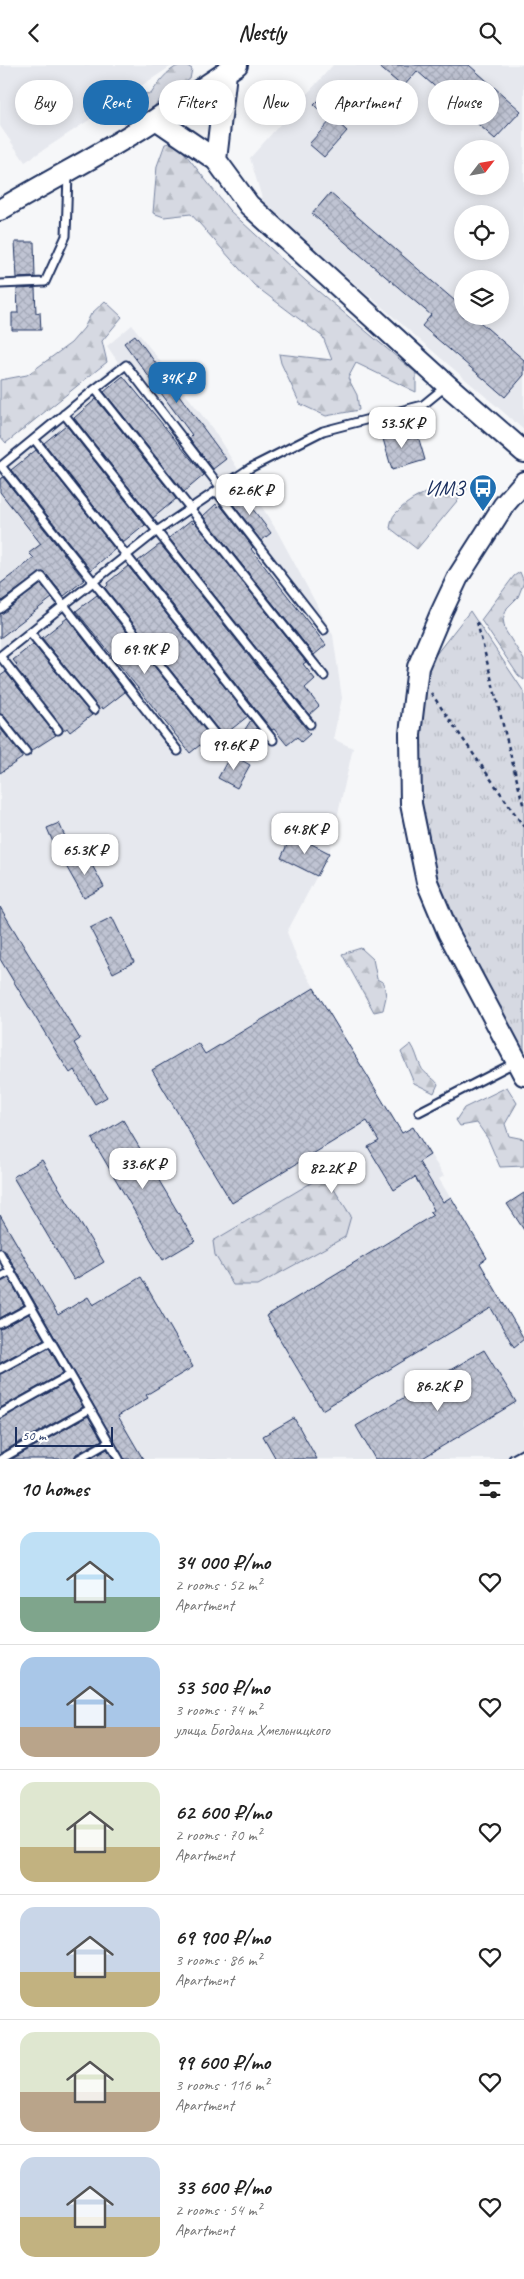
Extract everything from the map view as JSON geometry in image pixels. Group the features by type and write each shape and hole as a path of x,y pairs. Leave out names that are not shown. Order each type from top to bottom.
{"main road":[{"path":"0,210 68,169 127,138 232,69"},
{"path":"216,160 232,69"},
{"path":"156,119 216,160 249,205 447,385 524,452"},
{"path":"520,1068 448,932 428,882 411,804 410,734 418,667 441,613 458,577 504,505 524,482"}],"lane":[{"path":"0,284 45,282 66,236 68,169"},
{"path":"218,738 1,466 126,365 324,630"},
{"path":"58,730 0,656 157,531 250,468 323,431 422,405 447,385"},
{"path":"95,389 324,675"},
{"path":"64,414 310,724"},
{"path":"34,439 273,740"},
{"path":"0,609 42,577 178,751"},
{"path":"30,632 94,710"},
{"path":"0,719 26,752"},
{"path":"419,1112 520,1068"},
{"path":"0,1253 119,1459"},
{"path":"0,1277 10,1271"},
{"path":"0,1324 31,1307"},
{"path":"0,1369 51,1341"},
{"path":"0,1414 70,1375"},
{"path":"1,1459 90,1409"},
{"path":"79,1459 109,1442"},
{"path":"513,1459 524,1453"}],"path":[{"path":"477,622 524,808"},
{"path":"426,687 524,827"}],"shaded area":[{"path":"0,65 173,65 149,81 83,80 83,124 25,162 0,126"},
{"path":"333,65 524,65 524,430 264,205 250,158 279,125 306,125 306,95 316,84 316,125 418,125 418,80 320,80"},
{"path":"132,325 212,428 277,531 333,635 342,698 333,739 353,748 329,853 287,932 297,959 402,1133 413,1127 444,1176 439,1179 487,1258 480,1263 524,1338 524,1459 0,1459 0,460 118,362 107,346"}],"green space":[{"path":"186,65 192,69 190,79 161,80 175,67"},
{"path":"159,82 159,100 149,116 149,94 151,94"},
{"path":"176,142 229,210 306,281 416,373 416,392 356,363 348,378 357,395 359,410 326,416 300,404 281,363 279,354 332,360 323,337 254,285 191,214 164,217 153,213 157,166 165,144"},
{"path":"105,301 122,317 102,341 107,362 6,443 0,436 0,380 27,375 71,343 84,328 91,314"},
{"path":"463,483 467,489 417,549 390,528 394,515 417,497 445,486"},
{"path":"520,572 524,582 518,597 507,608 503,619 505,630 524,660 524,680 518,675 481,620 514,576"},
{"path":"470,611 524,692 524,1060 453,925 423,833 415,774 422,672"},
{"path":"361,948 373,959 377,979 384,983 386,997 383,1010 374,1012 342,954"},
{"path":"411,1044 422,1069 438,1084 434,1093 414,1083 401,1052"},
{"path":"507,1087 517,1103 505,1124 509,1136 524,1139 524,1166 500,1167 488,1139 477,1123 460,1126 456,1120 464,1108"},
{"path":"321,1177 330,1183 351,1216 345,1237 258,1285 233,1285 215,1255 213,1241"}],"building":[{"path":"377,65 469,65 486,80 428,81 417,71 409,80 395,80"},
{"path":"499,92 521,111 495,139 479,125 499,125"},
{"path":"327,125 341,125 347,131 324,157 309,144"},
{"path":"330,193 454,300 454,325 483,325 524,360 524,375 505,397 422,326 431,315 312,214"},
{"path":"15,242 34,242 35,277 17,278"},
{"path":"35,288 36,313 40,312 41,330 12,330 12,313 18,313 17,289"},
{"path":"135,335 226,459 213,469 189,438 192,435 124,343"},
{"path":"123,376 204,475 184,492 104,392"},
{"path":"96,399 176,499 153,518 74,418"},
{"path":"66,425 145,525 123,543 44,443"},
{"path":"397,427 401,441 418,436 425,460 392,470 381,432"},
{"path":"36,450 115,549 91,570 11,470"},
{"path":"3,477 84,580 64,596 46,574 42,572 0,602 0,584 34,558 29,553 41,544 0,492 0,479"},
{"path":"239,491 271,533 261,541 229,499"},
{"path":"216,504 218,507 220,505 253,547 251,549 326,645 314,655 203,516"},
{"path":"191,520 193,524 195,522 306,662 303,664 315,679 305,688 319,706 309,715 169,538"},
{"path":"161,545 310,734 301,742 297,737 287,745 274,729 272,730 138,561"},
{"path":"128,566 248,716 223,736 105,588 108,585 107,583"},
{"path":"41,584 52,598 0,638 0,614"},
{"path":"97,595 215,742 204,751 200,745 190,753 76,611"},
{"path":"67,618 125,692 103,709 102,707 99,709 42,638"},
{"path":"33,644 92,715 70,732 67,728 63,731 15,667 17,665 13,660"},
{"path":"6,672 56,735 31,751 4,716 0,714 0,676"},
{"path":"251,720 263,737 254,743 244,731"},
{"path":"0,728 22,758 0,773"},
{"path":"231,754 250,765 237,788 218,778"},
{"path":"59,823 67,841 55,847 47,828"},
{"path":"292,834 329,853 317,876 281,858"},
{"path":"86,854 104,887 84,898 66,866"},
{"path":"0,907 80,1039 74,1043 107,1097 95,1104 74,1070 70,1073 0,959"},
{"path":"112,917 134,962 113,973 90,928"},
{"path":"314,988 402,1133 413,1127 430,1155 419,1162 443,1202 451,1197 487,1258 480,1263 524,1339 514,1347 491,1308 322,1410 266,1316 433,1215 430,1212 434,1210 415,1177 394,1190 368,1147 379,1141 367,1121 232,1203 152,1070 198,1043 205,1054"},
{"path":"123,1120 195,1241 163,1260 92,1139"},
{"path":"42,1160 104,1262 74,1280 13,1177"},
{"path":"524,1193 524,1230 507,1204"},
{"path":"0,1215 58,1315 88,1297 93,1305 141,1277 193,1367 146,1395 148,1398 118,1416 143,1459 124,1459 5,1250 0,1248"},
{"path":"9,1278 24,1305 0,1318 0,1282"},
{"path":"29,1314 44,1339 0,1363 0,1329"},
{"path":"49,1348 63,1373 0,1408 0,1374"},
{"path":"484,1350 516,1402 421,1459 375,1459 356,1426"},
{"path":"68,1382 83,1407 0,1453 0,1419"},
{"path":"88,1416 102,1440 76,1454 74,1459 12,1459"},
{"path":"294,1418 317,1459 276,1459 263,1436"},
{"path":"107,1449 113,1459 90,1459"}],"place":[{"name":"ИМЗ","path":"483,512"}]}
